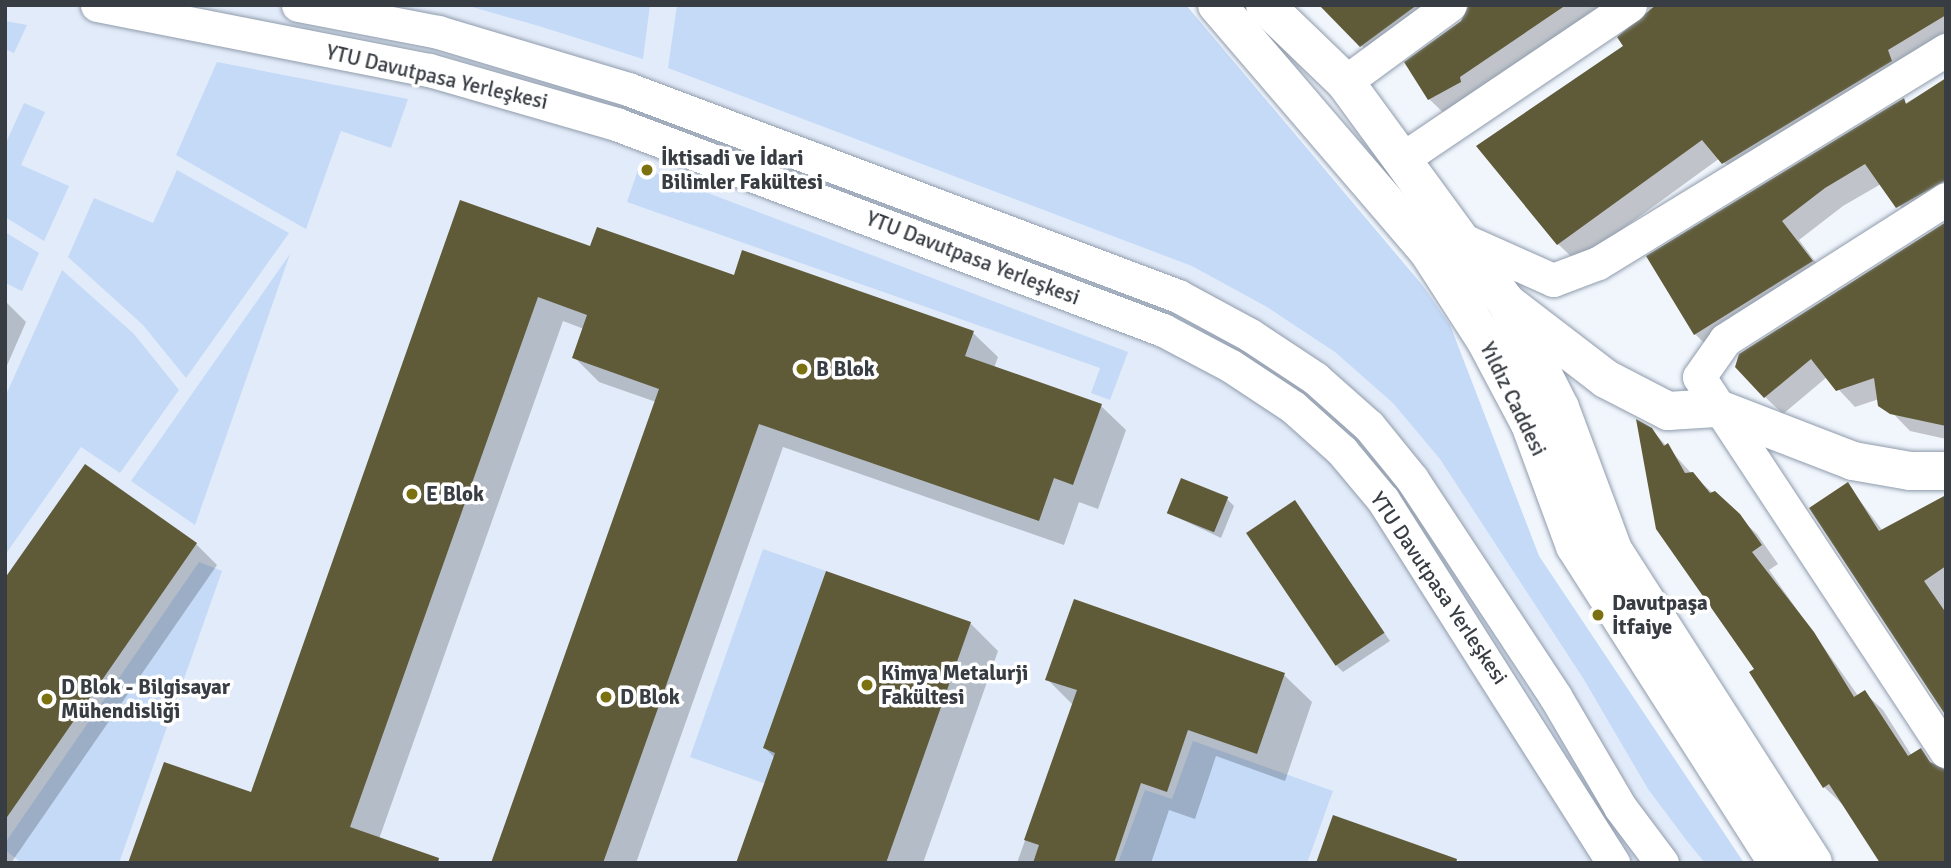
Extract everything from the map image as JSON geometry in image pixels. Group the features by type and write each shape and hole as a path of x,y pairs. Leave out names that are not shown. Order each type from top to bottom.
{"main road":[{"name":"Yıldız Caddesi","path":"1217,5 1428,251 1486,341 1530,424 1575,546 1778,863"},
{"name":"Yıldız Caddesi","path":"1265,5 1345,82 1507,303 1560,408 1613,550 1813,863"},
{"path":"1507,303 1631,394 1668,411 1716,408 1853,460 1910,471 1946,471"}],"street":[{"name":"YTU Davutpasa Yerleşkesi","path":"97,5 429,70 592,116 1163,330 1231,366 1293,407 1342,451 1383,500 1613,863"},
{"name":"YTU Davutpasa Yerleşkesi","path":"298,5 438,32 628,89 1178,296 1250,335 1324,386 1369,426 1412,478 1555,696 1620,807 1662,863"},
{"path":"1345,82 1450,5"},
{"path":"1402,159 1630,5"},
{"path":"1459,238 1553,280 1598,263 1946,50"},
{"path":"1946,199 1725,340 1699,377 1716,408 1946,751"}],"shaded area":[{"path":"5,5 1186,5 1423,286 1450,325 1539,556 1744,863 5,863"},
{"path":"465,5 650,5 643,59 539,26"},
{"path":"677,5 1186,5 1423,286 1450,325 1539,556 1744,863 1705,863 1687,841 1648,789 1583,678 1440,459 1393,403 1335,352 1267,307 1192,266 668,68"},
{"path":"5,21 27,25 14,53 5,49"},
{"path":"217,62 408,99 391,148 341,131 306,229 176,155"},
{"path":"24,103 45,112 21,165 69,186 44,241 5,217 5,145"},
{"path":"639,167 1128,352 1110,400 1091,393 1100,368 627,202"},
{"path":"177,170 289,233 186,378 143,325 68,257 94,198 153,223"},
{"path":"5,232 39,253 22,291 5,283"},
{"path":"290,254 195,525 131,481"},
{"path":"62,270 134,334 179,390 120,473 81,447 5,555 5,397"},
{"path":"763,549 826,571 763,748 800,761 789,792 690,757"},
{"path":"199,562 222,571 119,863 22,863 5,850 5,843"},
{"path":"1193,741 1333,791 1307,863 1118,863 1145,790 1172,799"}],"building":[{"path":"1319,5 1417,5 1360,47"},
{"path":"1469,5 1566,5 1460,77 1461,82 1428,100 1404,62 1461,21"},
{"path":"1656,5 1946,5 1946,15 1888,50 1892,61 1722,164 1702,140 1557,245 1476,146 1623,46 1617,37"},
{"path":"1946,78 1946,180 1896,208 1865,164 1825,188 1782,221 1813,261 1694,335 1646,256 1904,98 1906,104"},
{"path":"460,200 590,246 597,227 734,275 742,250 974,331 965,356 1102,404 1073,485 1054,478 1039,521 759,424 603,863 491,863 659,389 572,358 587,315 538,297 350,827 439,858 438,863 128,863 164,762 251,792"},
{"path":"1946,222 1946,426 1890,414 1878,406 1874,378 1836,391 1811,359 1764,398 1735,367 1739,354"},
{"path":"1636,419 1652,428 1664,446 1668,443 1685,473 1693,472 1710,493 1715,491 1740,514 1762,545 1752,552 1814,632 1854,697 1865,690 1908,756 1921,748 1930,762 1946,770 1946,863 1880,863 1829,784 1823,788 1749,672 1754,669 1656,529"},
{"name":"D Blok - Bilgisayar Mühendisliği","path":"85,464 197,543 5,820 5,578"},
{"path":"1181,478 1228,497 1214,532 1167,513"},
{"path":"1848,482 1879,531 1946,495 1946,566 1924,581 1946,613 1946,716 1809,508"},
{"path":"1295,500 1384,633 1336,666 1246,533"},
{"name":"Kimya Metalurji Fakültesi","path":"826,571 971,622 886,863 736,863 775,753 763,748"},
{"name":"Kimya Metalurji Fakültesi","path":"1074,599 1285,673 1257,754 1188,730 1167,792 1141,783 1114,863 1033,863 1039,845 1024,840 1077,690 1045,680"},
{"path":"1333,815 1457,859 1456,863 1316,863"}],"place":[{"name":"İktisadi ve İdari Bilimler Fakültesi","path":"647,170"},
{"name":"B Blok","path":"802,369"},
{"name":"E Blok","path":"412,494"},
{"name":"Davutpaşa İtfaiye","path":"1598,615"},
{"name":"Kimya Metalurji Fakültesi","path":"867,685"},
{"name":"D Blok","path":"606,697"},
{"name":"D Blok - Bilgisayar Mühendisliği","path":"47,699"}]}
